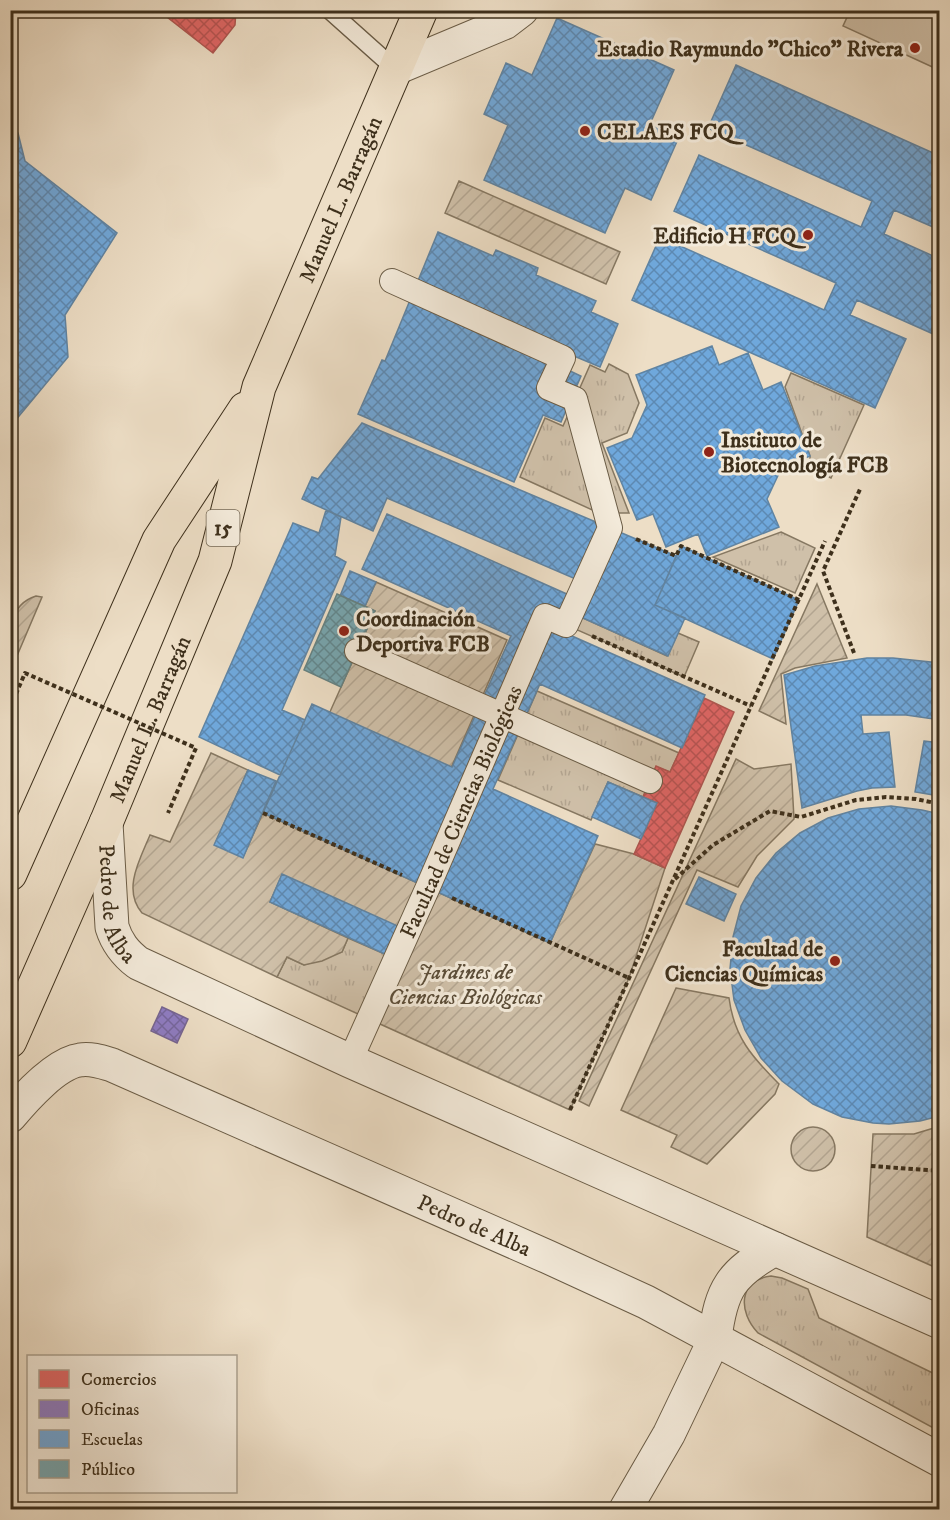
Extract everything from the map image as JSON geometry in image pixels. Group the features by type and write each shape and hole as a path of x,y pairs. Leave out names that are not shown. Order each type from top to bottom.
{"highway":[{"name":"Manuel L. Barragán","path":"10,1041 106,823 214,561 259,387 421,10"},
{"name":"Manuel L. Barragán","path":"10,874 159,540 259,387"}],"street":[{"path":"395,69 506,23 522,10"},
{"path":"392,281 563,358 549,388 575,399 610,528 566,625"},
{"name":"Facultad de Ciencias Biológicas","path":"350,1061 545,616 566,625"},
{"path":"357,651 650,781"},
{"name":"Pedro de Alba","path":"106,823 112,927 116,939 129,956 148,969 939,1323"},
{"name":"Pedro de Alba","path":"10,1116 44,1081 66,1064 79,1060 96,1060 112,1065 646,1302 939,1460"},
{"path":"625,1509 669,1434 688,1396 715,1338 723,1297 731,1283 753,1261 775,1249"}],"lane":[{"path":"329,10 395,69"}],"path":[{"path":"854,653 823,571 861,487"},
{"path":"610,528 676,556 681,546 799,600"},
{"path":"570,1110 825,541"},
{"path":"566,625 751,706"},
{"path":"10,708 25,673 196,748 168,813"},
{"path":"672,882 713,845 770,812 801,817 856,800 886,797 916,799 939,804"},
{"path":"871,1166 939,1171"}],"green space":[{"name":"Estadio Raymundo \"Chico\" Rivera","path":"850,11 939,11 939,70 843,26"},
{"path":"459,181 620,252 606,284 445,213"},
{"path":"609,364 628,374 639,403 627,433 602,443 629,513 599,513 520,477 545,418 563,426 590,365 605,372"},
{"path":"791,373 864,405 831,478 810,468 810,456 785,387"},
{"path":"781,532 815,548 795,593 713,557"},
{"path":"376,582 507,640 451,768 329,714 375,611 365,606"},
{"path":"817,584 847,658 795,668 781,674 786,724 759,711"},
{"path":"36,596 42,597 11,670 10,637 14,616 18,608"},
{"path":"572,613 667,656 678,633 699,642 684,677 566,625"},
{"path":"537,691 679,753 670,772 656,767 643,797 608,782 591,820 498,780"},
{"name":"Jardines de Ciencias Biológicas","path":"211,753 248,770 215,844 243,857 263,813 550,943 595,844 634,854 665,868 629,978 570,1110 369,1019 408,932 282,875 270,902 348,938 342,952 322,961 304,965 287,957 277,977 142,913 136,904 133,885 150,835 170,842"},
{"path":"736,759 754,769 791,764 794,819 757,856 738,887 697,870 589,1106 579,1101"},
{"path":"348,938 396,959 369,1019 277,977 287,957 304,965 342,952"},
{"path":"676,988 729,998 735,1024 746,1046 760,1065 779,1084 775,1094 707,1164 671,1147 677,1135 621,1110"},
{"path":"813,1127 822,1128 829,1133 834,1140 834,1158 829,1165 822,1170 813,1171 804,1170 797,1165 792,1158 791,1149 792,1140 797,1133 804,1128"},
{"path":"934,1128 940,1148 939,1269 867,1237 873,1134 914,1134"},
{"path":"771,1276 808,1289 819,1318 939,1376 939,1431 758,1333 747,1316 745,1298 752,1284"}],"building: Comercios":[{"path":"158,10 236,10 235,25 213,53"},
{"path":"704,698 734,712 665,868 634,854 657,803 643,797 656,766 670,772"},
{"path":"940,1116 940,1134 935,1117"}],"building: Oficinas":[{"path":"162,1007 188,1019 177,1043 151,1031"}],"building: Escuelas":[{"name":"CELAES FCQ","path":"557,18 674,70 650,124 679,137 651,200 625,188 605,233 484,180 508,125 484,114 506,63 532,75"},
{"name":"Edificio H FCQ","path":"736,65 940,156 940,230 894,210 884,234 940,259 940,337 857,300 850,315 906,339 875,408 632,300 660,237 824,310 836,283 674,211 699,155 861,227 872,201 708,128"},
{"path":"10,128 18,133 25,161 117,233 65,315 68,357 10,427"},
{"path":"438,232 493,256 496,250 538,268 536,275 596,301 591,312 618,324 600,367 574,356 568,370 581,376 561,422 543,415 514,482 358,414 382,360 385,361"},
{"name":"Instituto de Biotecnología FCB","path":"712,346 719,365 748,353 763,390 781,382 810,456 782,467 767,499 779,527 707,556 698,534 666,547 653,514 637,520 607,448 632,438 647,405 636,375"},
{"path":"362,423 610,528 585,583 387,498 373,531 302,499 312,477 318,479"},
{"path":"326,510 341,517 335,556 346,562 282,710 305,720 280,775 199,737 293,523 319,533"},
{"path":"387,514 578,599 563,632 705,695 682,748 540,684 493,789 598,836 550,943 263,813 312,704 452,767 511,636 362,569"},
{"path":"610,528 676,556 655,605 685,618 668,656 572,613"},
{"path":"681,546 799,600 773,659 655,605"},
{"path":"350,571 376,582 365,606 340,596"},
{"path":"867,658 940,663 940,720 906,715 861,715 863,734 889,732 895,787 857,791 802,808 784,675 815,666"},
{"path":"924,741 940,743 940,796 915,792"},
{"path":"248,770 276,781 243,858 214,845"},
{"path":"608,782 657,803 641,839 592,817"},
{"name":"Facultad de Ciencias Químicas","path":"891,806 940,814 940,1116 920,1121 889,1124 842,1117 813,1104 782,1081 761,1058 745,1030 734,1000 730,969 733,937 741,906 756,878 776,853 800,833 828,818 859,809"},
{"path":"282,874 409,931 396,959 270,902"},
{"path":"699,877 736,894 724,921 686,904"}],"building: Público":[{"name":"Coordinación Deportiva FCB","path":"337,594 375,611 341,687 304,670"}],"place":[{"name":"Estadio Raymundo \"Chico\" Rivera","path":"915,48"},
{"name":"CELAES FCQ","path":"585,131"},
{"name":"Edificio H FCQ","path":"808,235"},
{"name":"Instituto de Biotecnología FCB","path":"709,452"},
{"name":"Coordinación Deportiva FCB","path":"344,631"},
{"name":"Facultad de Ciencias Químicas","path":"835,961"}]}
